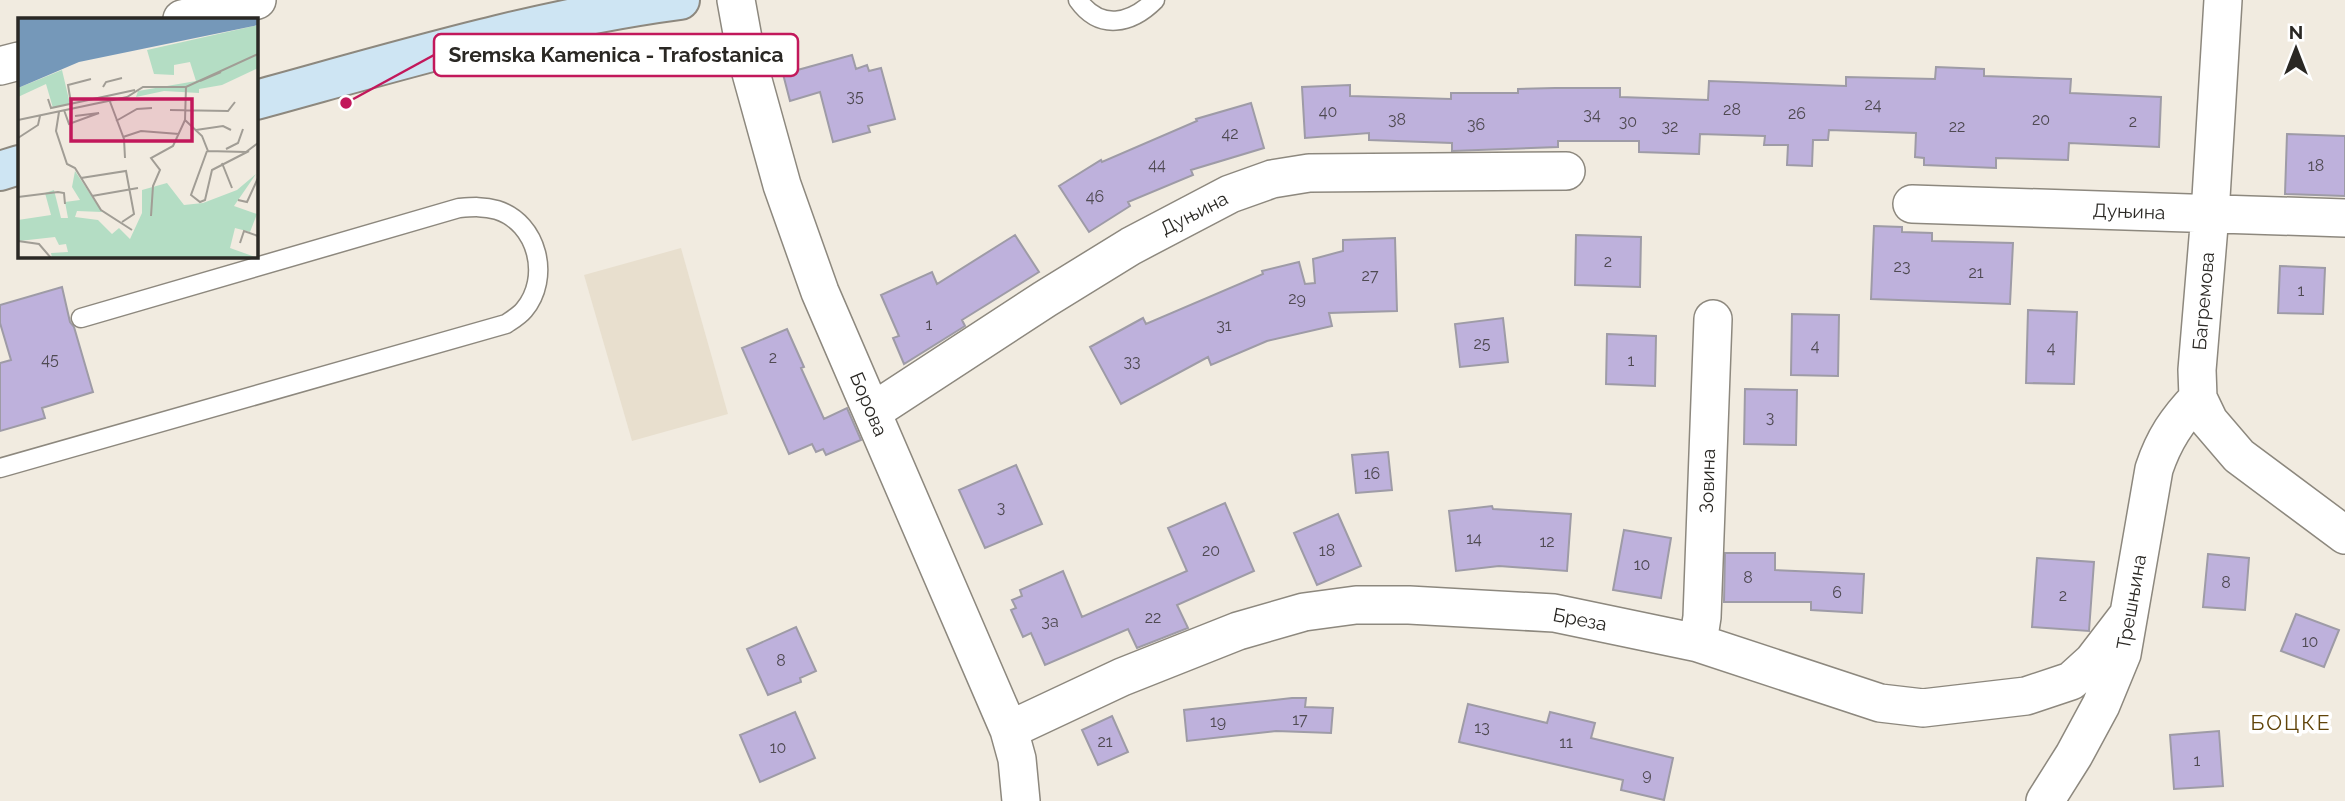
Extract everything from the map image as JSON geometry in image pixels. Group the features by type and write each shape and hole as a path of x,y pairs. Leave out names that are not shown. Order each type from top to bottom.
{"main road":[{"path":"257,100 515,31 631,6 680,0"},
{"path":"0,171 18,165"}],"street":[{"path":"186,18 257,0"},
{"name":"Борова","path":"736,0 746,55 782,186 820,292 1009,730 1017,759 1021,801"},
{"name":"Багремова","path":"2223,0 2197,370 2198,398 2209,421 2239,456 2345,535"},
{"path":"0,66 18,61"},
{"name":"Дуњина","path":"872,412 1033,306 1132,246 1230,194 1272,179 1309,173 1566,171"},
{"name":"Дуњина","path":"1912,204 2345,218"},
{"name":"Зовина","path":"1699,643 1713,319"},
{"name":"Трешњина","path":"2045,801 2101,705 2122,653 2154,469 2162,444 2182,415 2198,398"},
{"name":"Бреза","path":"1009,730 1122,677 1238,631 1304,612 1356,605 1409,605 1554,613 1699,643 1880,703 1923,708 2026,696 2071,681 2093,661 2129,614"}],"lane":[{"path":"1078,0 1084,9 1102,19 1120,21 1142,13 1155,0"},
{"path":"0,468 506,324 523,311 534,294 539,275 537,254 530,235 508,215 499,210 479,206 459,208 81,318"}],"shaded area":[{"path":"681,248 728,414 632,441 584,275"}],"building":[{"path":"852,55 856,69 867,65 869,71 881,68 895,119 868,126 870,132 833,142 820,92 790,101 783,74"},
{"path":"1936,67 1984,69 1984,76 2071,79 2070,93 2161,97 2159,147 2069,143 2068,160 1996,158 1996,168 1924,165 1924,158 1915,157 1916,133 1829,130 1828,140 1813,140 1812,166 1787,165 1788,145 1764,145 1765,136 1700,134 1699,154 1639,152 1639,141 1558,141 1558,147 1452,151 1452,143 1369,140 1369,133 1305,138 1302,87 1350,85 1350,96 1451,99 1451,93 1620,88 1620,97 1708,100 1709,81 1846,86 1846,77 1935,79"},
{"path":"1251,103 1264,148 1191,170 1193,175 1128,202 1130,206 1089,232 1059,186 1101,160 1102,162 1197,121 1196,119"},
{"path":"2287,134 2345,136 2345,196 2285,194"},
{"path":"1874,226 1902,227 1902,232 1932,233 1932,241 2013,243 2010,304 1871,299"},
{"path":"1015,235 1039,272 962,320 965,326 904,364 893,338 899,336 881,295 932,272 937,284"},
{"path":"1576,235 1641,237 1640,287 1575,285"},
{"path":"1395,238 1397,311 1329,313 1332,326 1267,341 1211,365 1208,357 1121,404 1090,347 1143,318 1146,324 1263,274 1262,271 1299,262 1305,284 1315,283 1313,259 1343,251 1343,240"},
{"path":"2280,266 2325,268 2323,314 2278,313"},
{"path":"62,287 70,322 74,327 93,392 42,408 45,418 0,431 0,363 11,360 0,323 0,305"},
{"path":"2028,310 2077,312 2074,384 2026,383"},
{"path":"1792,314 1839,315 1838,376 1791,375"},
{"path":"1503,318 1508,362 1460,367 1455,324"},
{"path":"787,329 824,419 847,408 861,440 826,455 823,449 816,452 812,444 789,454 742,348"},
{"path":"1607,334 1656,336 1655,386 1606,384"},
{"path":"1745,389 1797,390 1796,445 1744,444"},
{"path":"1388,452 1392,490 1356,493 1352,455"},
{"path":"1016,465 1042,524 985,548 959,490"},
{"path":"1225,503 1254,571 1177,605 1188,628 1137,648 1128,629 1045,665 1031,633 1023,637 1011,610 1016,608 1012,600 1022,596 1020,590 1063,571 1082,617 1187,571 1168,528"},
{"path":"1492,506 1493,509 1571,514 1567,571 1499,566 1456,571 1449,511"},
{"path":"1338,514 1361,566 1317,585 1294,533"},
{"path":"1624,530 1671,538 1661,598 1613,590"},
{"path":"1725,553 1775,553 1775,570 1864,574 1862,613 1811,610 1811,602 1724,602"},
{"path":"2208,554 2249,558 2245,610 2203,607"},
{"path":"2037,558 2094,562 2089,631 2032,627"},
{"path":"2296,614 2339,630 2324,667 2281,651"},
{"path":"796,627 816,671 800,678 801,682 768,695 747,649"},
{"path":"1306,698 1305,707 1333,708 1331,733 1276,731 1187,741 1184,710"},
{"path":"1468,704 1547,723 1550,712 1595,723 1591,738 1673,758 1664,800 1621,790 1623,780 1459,742"},
{"path":"795,712 815,758 760,782 740,735"},
{"path":"1112,716 1128,752 1098,765 1082,730"},
{"path":"2219,731 2223,786 2174,789 2170,735"}],"place":[{"name":"Sremska Kamenica - Trafostanica","path":"346,103"}],"district":[{"name":"БОЦКЕ","path":"2291,723"}]}
